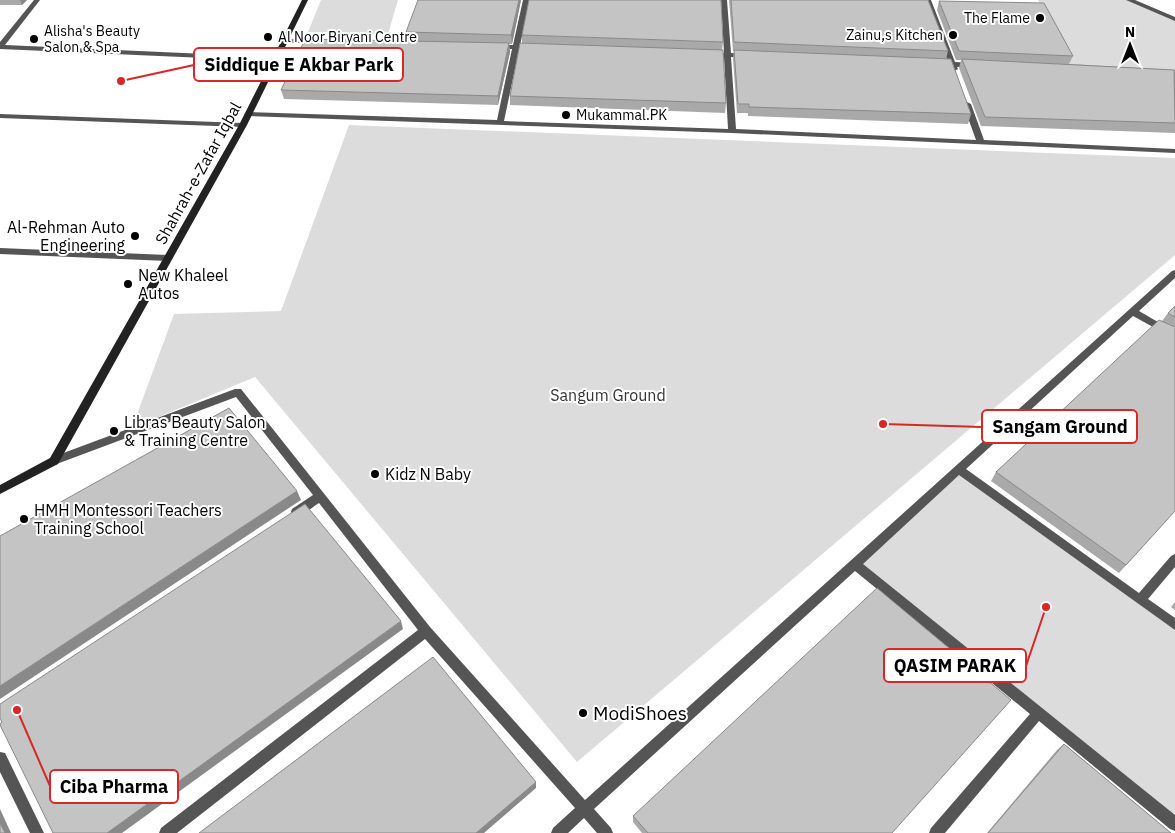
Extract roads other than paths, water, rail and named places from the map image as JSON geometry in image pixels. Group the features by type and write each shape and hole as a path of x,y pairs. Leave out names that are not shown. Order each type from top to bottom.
{"street":[{"path":"0,47 37,0"},
{"name":"Shahrah-e-Zafar Iqbal","path":"54,461 243,125 304,0"},
{"path":"500,123 526,0"},
{"path":"724,0 732,131"},
{"path":"928,0 955,73"},
{"path":"1129,0 1175,19"},
{"path":"284,41 323,42"},
{"path":"0,47 275,59"},
{"path":"488,47 536,48"},
{"path":"698,54 757,56"},
{"path":"933,64 982,66"},
{"path":"965,99 981,142"},
{"path":"248,114 732,131 1175,151"},
{"path":"0,116 243,125"},
{"path":"0,251 168,258"},
{"path":"558,833 1175,273"},
{"path":"1133,312 1175,336"},
{"path":"0,490 54,461 238,392 426,631 606,833"},
{"path":"959,469 1175,625"},
{"path":"287,518 320,496"},
{"path":"1140,600 1175,559"},
{"path":"855,564 1175,824"},
{"path":"166,833 426,631"},
{"path":"936,833 1039,712"},
{"path":"0,758 37,833"}],"place":[{"name":"The Flame","path":"1040,18"},
{"name":"Zainu,s Kitchen","path":"953,35"},
{"name":"Al Noor Biryani Centre","path":"268,37"},
{"name":"Alisha's Beauty Salon & Spa","path":"34,39"},
{"name":"Siddique E Akbar Park","path":"121,81"},
{"name":"Mukammal.PK","path":"566,115"},
{"name":"Al-Rehman Auto Engineering","path":"135,236"},
{"name":"New Khaleel Autos","path":"128,284"},
{"name":"Sangam Ground","path":"883,424"},
{"name":"Libras Beauty Salon & Training Centre","path":"114,431"},
{"name":"Kidz N Baby","path":"375,474"},
{"name":"HMH Montessori Teachers Training School","path":"24,519"},
{"name":"QASIM PARAK","path":"1046,607"},
{"name":"Ciba Pharma","path":"17,710"},
{"name":"ModiShoes","path":"583,713"}],"park label":[{"name":"Sangum Ground","path":"608,395"}]}
